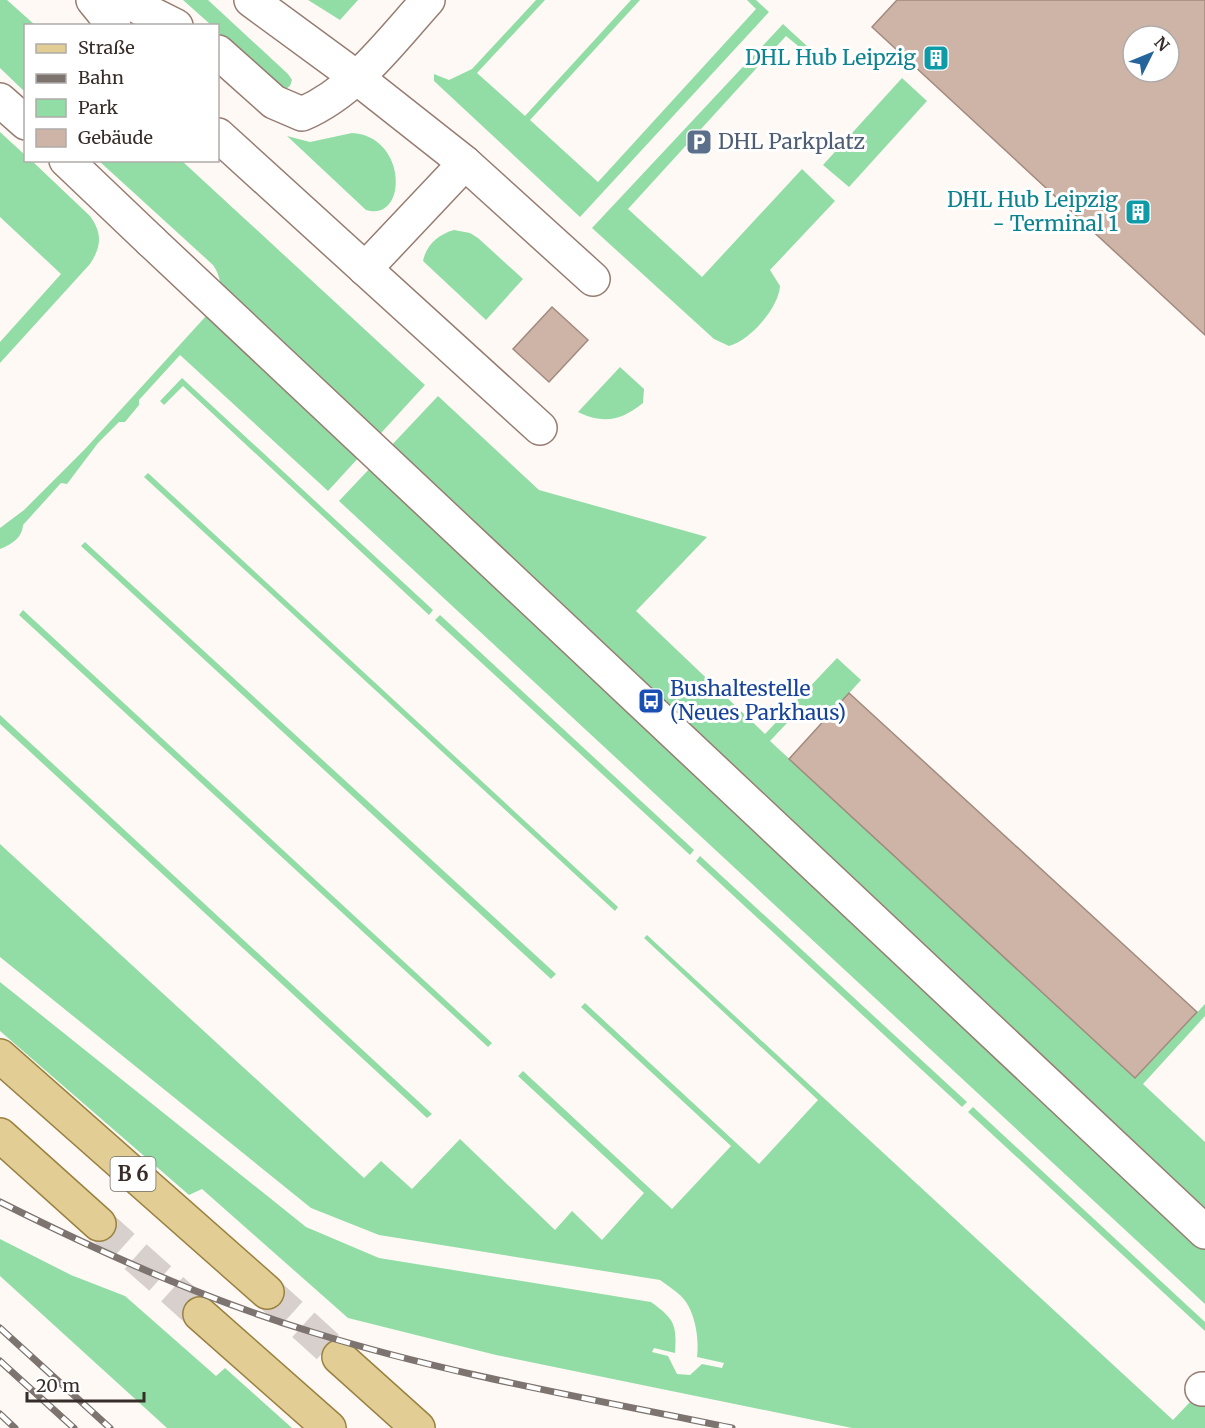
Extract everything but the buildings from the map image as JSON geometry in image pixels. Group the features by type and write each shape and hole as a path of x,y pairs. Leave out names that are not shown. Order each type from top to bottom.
{"main road":[{"name":"B 6","path":"0,1056 267,1292"},
{"path":"0,1135 99,1224"},
{"path":"200,1314 329,1428"},
{"path":"339,1357 418,1428"}],"street":[{"path":"93,0 112,24"},
{"path":"124,0 172,24"},
{"path":"251,0 356,77 465,163 593,279"},
{"path":"219,53 274,102 302,114 326,104 356,77 428,0"},
{"path":"0,100 24,121"},
{"path":"219,136 540,428"},
{"path":"68,162 1205,1232"},
{"path":"366,269 465,163"}],"green space":[{"path":"0,0 7,0 34,24 24,24 24,91 0,68"},
{"path":"183,0 208,0 288,74 292,80 290,86 284,90 278,88 219,33 219,24 210,24"},
{"path":"308,0 358,0 340,20"},
{"path":"536,0 545,0 477,73 525,116 631,0 640,0 530,120 598,182 756,9 747,0 756,0 769,12 580,217 434,81 434,74 449,80 472,69"},
{"path":"783,24 808,47 808,54 786,36 628,209 702,277 802,169 835,201 770,270 780,286 775,304 769,313 746,337 729,346 714,339 592,228"},
{"path":"902,78 927,101 849,187 823,165"},
{"path":"0,132 24,154 24,162 33,162 90,216 97,229 99,240 90,264 0,363 0,342 61,274 0,217"},
{"path":"352,133 370,138 384,148 392,162 396,178 395,192 389,204 380,211 366,210 287,136 310,142"},
{"path":"100,162 183,162 425,385 328,491 180,355 139,400 139,405 125,422 119,422 98,443 67,484 61,483 23,525 18,538 0,549 0,528 24,510 85,449 216,305 220,284 213,265"},
{"path":"454,230 470,233 478,238 523,279 486,320 423,261 434,241"},
{"path":"620,367 644,389 643,403 627,414 612,419 596,418 578,412"},
{"path":"182,378 433,610 429,615 183,386 164,405 160,401"},
{"path":"438,396 539,490 707,537 636,611 765,734 837,658 861,680 823,722 804,705 770,741 1135,1078 1205,1004 1205,1016 1143,1084 1205,1142 1205,1304 339,501"},
{"path":"148,473 618,907 615,911 144,477"},
{"path":"85,542 556,974 551,979 81,546"},
{"path":"23,610 492,1043 488,1047 19,615"},
{"path":"440,615 694,850 690,855 435,620"},
{"path":"0,715 432,1114 427,1118 0,724"},
{"path":"0,844 364,1178 381,1161 412,1189 460,1139 555,1230 572,1211 602,1240 644,1193 518,1076 523,1071 672,1209 731,1146 581,1007 585,1003 759,1164 818,1100 644,938 647,935 1173,1420 1205,1386 1205,1428 852,1428 496,1355 348,1318 202,1189 189,1195 0,1031 0,982 306,1227 379,1258 651,1302 669,1318 675,1335 675,1353 654,1348 652,1352 668,1356 677,1374 690,1375 702,1364 722,1368 724,1363 697,1357 696,1329 689,1308 681,1296 660,1280 379,1235 311,1208 0,957"},
{"path":"700,856 967,1102 962,1107 696,861"},
{"path":"973,1107 1205,1322 1205,1331 968,1112"},
{"path":"0,1239 71,1275 125,1296 216,1376 225,1368 292,1428 167,1428 0,1276"}],"tunnel":[{"path":"99,1224 200,1314"},
{"path":"267,1292 339,1357"}],"railway":[{"path":"0,1202 155,1274 234,1306 315,1333 470,1374 732,1428"},
{"path":"0,1328 110,1428"},
{"path":"0,1361 74,1428"},
{"path":"0,1414 15,1428"}],"place":[{"name":"DHL Hub Leipzig","path":"936,58"},
{"name":"DHL Parkplatz","path":"699,142"},
{"name":"DHL Hub Leipzig - Terminal 1","path":"1138,212"},
{"name":"Bushaltestelle (Neues Parkhaus)","path":"651,701"}]}
